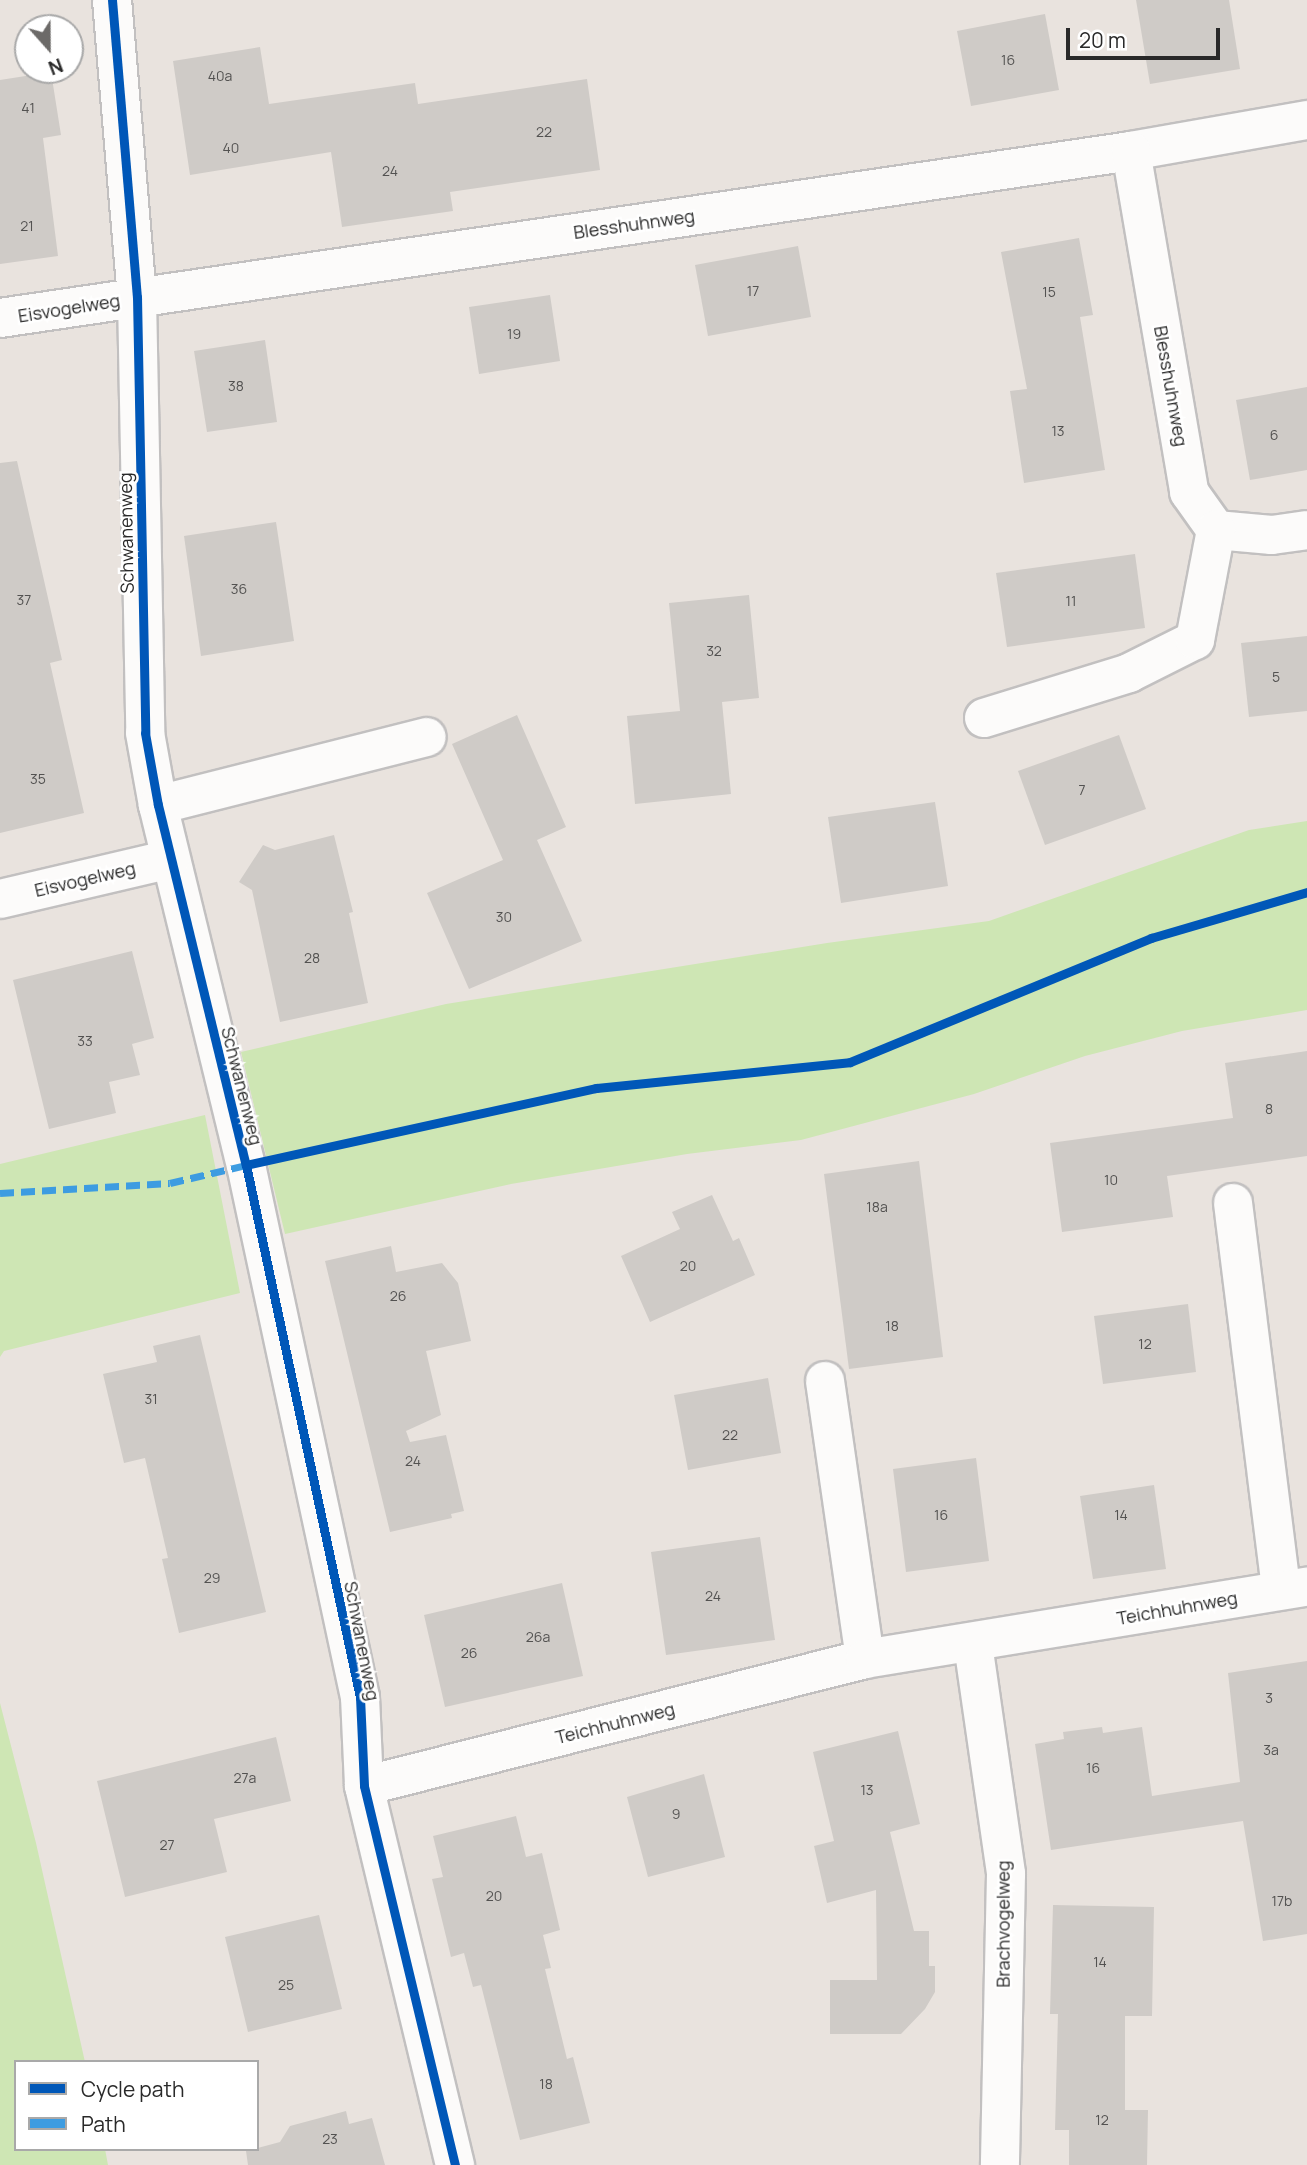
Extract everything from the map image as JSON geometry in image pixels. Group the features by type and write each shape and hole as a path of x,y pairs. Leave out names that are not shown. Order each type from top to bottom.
{"street":[{"name":"Schwanenweg","path":"112,0 138,297 145,733 170,859 246,1166 360,1697 364,1786 455,2165"},
{"name":"Blesshuhnweg","path":"138,297 1131,151 1307,120"},
{"name":"Blesshuhnweg","path":"1131,151 1189,492 1216,530"},
{"name":"Eisvogelweg","path":"0,318 138,297"},
{"path":"984,718 1129,673 1195,640 1216,530 1272,535 1307,530"},
{"path":"158,805 427,737"},
{"name":"Eisvogelweg","path":"0,898 170,859"},
{"name":"Teichhuhnweg","path":"364,1786 865,1659 973,1644 1294,1588 1233,1203"},
{"path":"825,1381 865,1659"},
{"name":"Brachvogelweg","path":"973,1644 1006,1874 1000,2165"}],"green space":[{"path":"1307,821 1307,1010 1182,1031 1085,1056 974,1094 801,1140 687,1154 511,1184 285,1234 241,1052 446,1004 827,943 989,921 1249,830"},
{"path":"205,1115 240,1293 4,1351 0,1357 0,1164"},
{"path":"0,1703 36,1843 85,2060 14,2060 14,2151 105,2151 108,2165 0,2165"}],"building":[{"path":"1136,0 1229,0 1240,69 1150,84"},
{"path":"1045,14 1059,90 971,106 957,31"},
{"path":"260,47 269,104 415,83 418,104 587,79 600,170 450,192 453,211 342,227 331,152 190,175 173,61"},
{"path":"14,78 14,84 53,84 61,135 43,138 58,256 0,264 0,80"},
{"path":"1079,238 1093,315 1080,317 1105,470 1024,483 1010,391 1027,389 1001,252"},
{"path":"798,246 811,317 708,336 695,265"},
{"path":"550,295 560,361 479,374 469,307"},
{"path":"265,340 277,422 207,432 194,351"},
{"path":"1307,387 1307,470 1250,480 1236,400"},
{"path":"17,461 62,660 50,663 84,813 0,833 0,463"},
{"path":"276,522 294,641 201,656 184,536"},
{"path":"1135,554 1145,628 1007,647 996,573"},
{"path":"749,595 759,698 722,702 731,794 635,804 627,716 680,711 669,603"},
{"path":"1307,636 1307,711 1249,717 1241,643"},
{"path":"517,715 566,827 537,840 582,941 469,989 427,893 503,860 452,744"},
{"path":"1119,735 1146,809 1045,845 1018,771"},
{"path":"935,802 948,886 841,903 828,817"},
{"path":"334,835 353,912 349,913 368,1003 280,1022 252,890 239,882 263,845 275,850"},
{"path":"132,951 154,1038 132,1044 140,1075 109,1082 116,1113 49,1129 13,980"},
{"path":"1307,1051 1307,1156 1167,1176 1173,1217 1062,1232 1050,1143 1233,1118 1225,1063"},
{"path":"919,1161 943,1357 849,1369 824,1174"},
{"path":"712,1195 733,1241 739,1238 755,1275 650,1322 621,1256 680,1229 672,1212"},
{"path":"391,1246 396,1272 442,1263 458,1283 471,1341 426,1351 441,1415 406,1431 410,1442 446,1435 464,1511 451,1514 452,1518 390,1532 325,1261"},
{"path":"1188,1304 1196,1372 1103,1384 1094,1316"},
{"path":"200,1335 266,1612 179,1633 162,1559 168,1558 145,1458 124,1463 103,1374 157,1362 153,1346"},
{"path":"768,1378 781,1453 688,1470 674,1395"},
{"path":"976,1458 989,1561 906,1572 893,1469"},
{"path":"1154,1485 1166,1569 1093,1579 1080,1496"},
{"path":"760,1537 775,1640 666,1655 651,1552"},
{"path":"562,1583 583,1676 445,1707 424,1615"},
{"path":"1307,1661 1307,1934 1263,1941 1243,1821 1051,1850 1035,1744 1064,1739 1063,1732 1102,1727 1103,1733 1142,1727 1152,1796 1240,1782 1228,1673"},
{"path":"898,1731 920,1824 890,1832 914,1931 929,1931 929,1966 935,1966 935,1992 925,2009 901,2034 830,2034 830,1980 877,1980 876,1890 827,1903 814,1846 834,1841 813,1752"},
{"path":"276,1737 291,1801 214,1819 227,1872 125,1897 97,1781"},
{"path":"704,1774 725,1857 648,1877 627,1797"},
{"path":"516,1816 526,1857 542,1853 560,1930 543,1935 551,1968 545,1969 567,2059 573,2057 590,2123 520,2140 481,1985 473,1987 464,1953 451,1957 432,1879 443,1877 433,1836"},
{"path":"1053,1905 1154,1907 1152,2016 1125,2016 1125,2110 1148,2110 1147,2165 1069,2165 1069,2130 1055,2130 1058,2014 1050,2014"},
{"path":"319,1915 342,2009 248,2032 225,1937"},
{"path":"346,2111 349,2124 372,2118 385,2165 248,2165 246,2151 259,2151 259,2148 280,2142 290,2126"}],"marked path":[{"path":"0,1193 170,1183 246,1165"}],"cycle path":[{"path":"112,0 137,297 145,733 158,805 246,1165 360,1697 364,1786 455,2165"},
{"path":"246,1165 596,1088 850,1062 1151,938 1307,892"}]}
